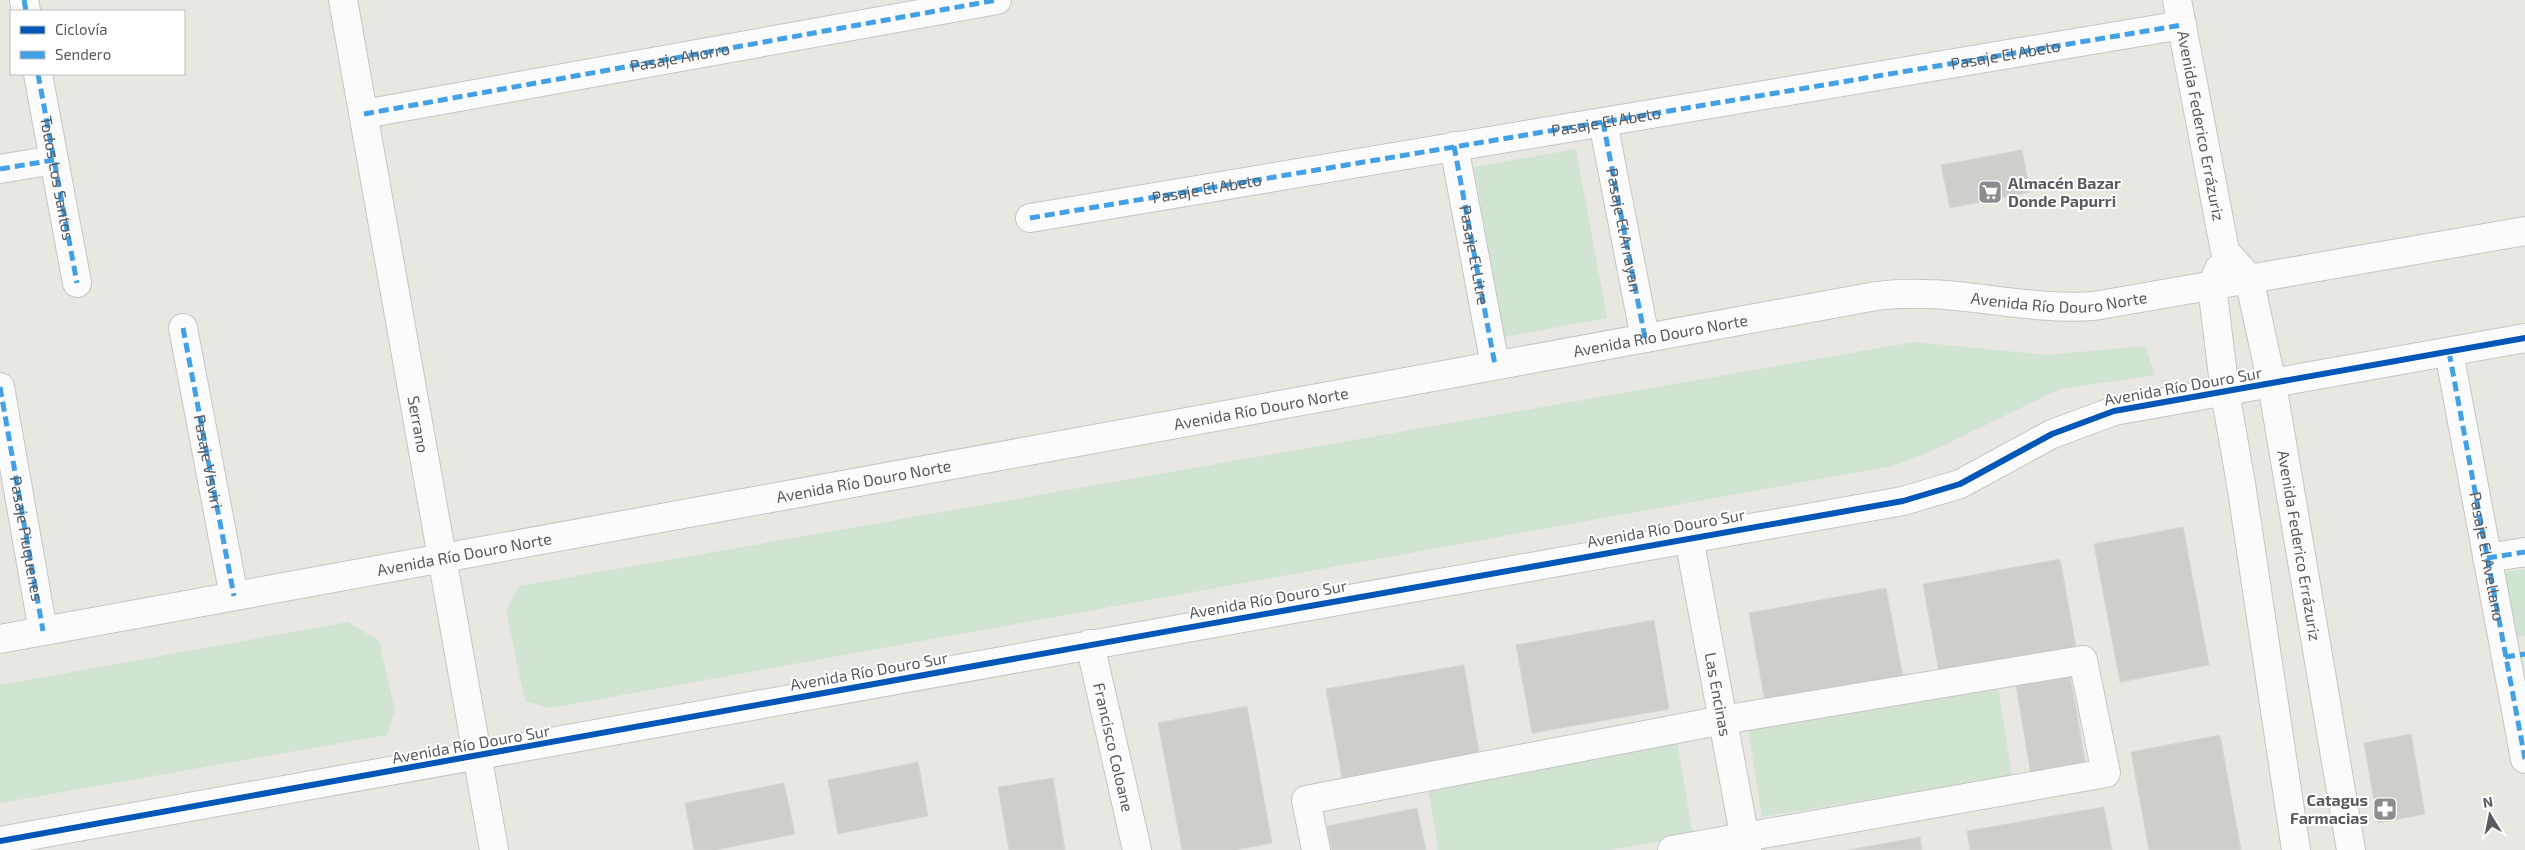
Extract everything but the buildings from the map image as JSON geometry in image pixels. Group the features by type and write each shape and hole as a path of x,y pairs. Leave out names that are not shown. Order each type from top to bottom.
{"street":[{"name":"Serrano","path":"344,0 494,850"},
{"name":"Pasaje Ahorro","path":"364,114 997,0"},
{"name":"Pasaje El Abeto","path":"1030,218 1603,122 2180,13"},
{"name":"Avenida Federico Errázuriz","path":"2180,13 2225,251 2249,278 2272,384 2351,850"},
{"name":"Todos Los Santos","path":"38,75 77,283"},
{"name":"Pasaje El Arrayan","path":"1603,122 1644,338"},
{"name":"Pasaje El Litre","path":"1454,146 1495,365"},
{"path":"0,169 54,160"},
{"name":"Avenida Río Douro Norte","path":"0,639 1895,293 1935,293 2013,304 2069,307 2118,303 2525,230"},
{"path":"2225,251 2212,286 2225,392 2242,484 2296,850"},
{"name":"Pasaje Visviri","path":"183,328 234,596"},
{"name":"Avenida Río Douro Sur","path":"0,841 478,757 1090,644 1903,501 1932,494 1988,470 2052,434 2086,420 2143,405 2272,384 2525,338"},
{"name":"Pasaje El Avellano","path":"2449,352 2487,558 2515,655 2525,760"},
{"name":"Pasaje Piuquenes","path":"0,387 43,631"},
{"name":"Las Encinas","path":"1689,538 1745,844"},
{"path":"2487,558 2525,552"},
{"name":"Francisco Coloane","path":"1090,644 1137,850"},
{"path":"1316,850 1306,800 1723,720 2083,660 2106,773 1745,844 1672,850"}],"green space":[{"path":"1576,149 1607,318 1504,337 1474,167"},
{"path":"1914,342 2046,355 2145,346 2155,375 2060,389 1930,452 1892,466 550,708 525,701 506,611 519,586"},
{"path":"2525,569 2525,636 2515,638 2503,573"},
{"path":"348,622 379,641 395,710 387,735 0,803 0,685"},
{"path":"1997,680 2012,776 1762,817 1747,722"},
{"path":"1677,741 1693,836 1609,850 1438,850 1427,782"}],"marked path":[{"path":"24,0 26,10"},
{"path":"364,114 997,0"},
{"path":"1030,218 2182,25"},
{"path":"38,75 77,283"},
{"path":"1603,122 1645,338"},
{"path":"1454,146 1495,365"},
{"path":"0,169 54,160"},
{"path":"183,328 234,596"},
{"path":"2449,352 2525,759"},
{"path":"0,387 43,631"},
{"path":"2487,558 2525,552"},
{"path":"2505,657 2525,654"}],"cycle path":[{"path":"0,841 1903,501 1960,484 2052,434 2114,411 2525,338"}],"place":[{"name":"Almacén Bazar Donde Papurri","path":"1990,192"},
{"name":"Catagus Farmacias","path":"2385,809"}]}
